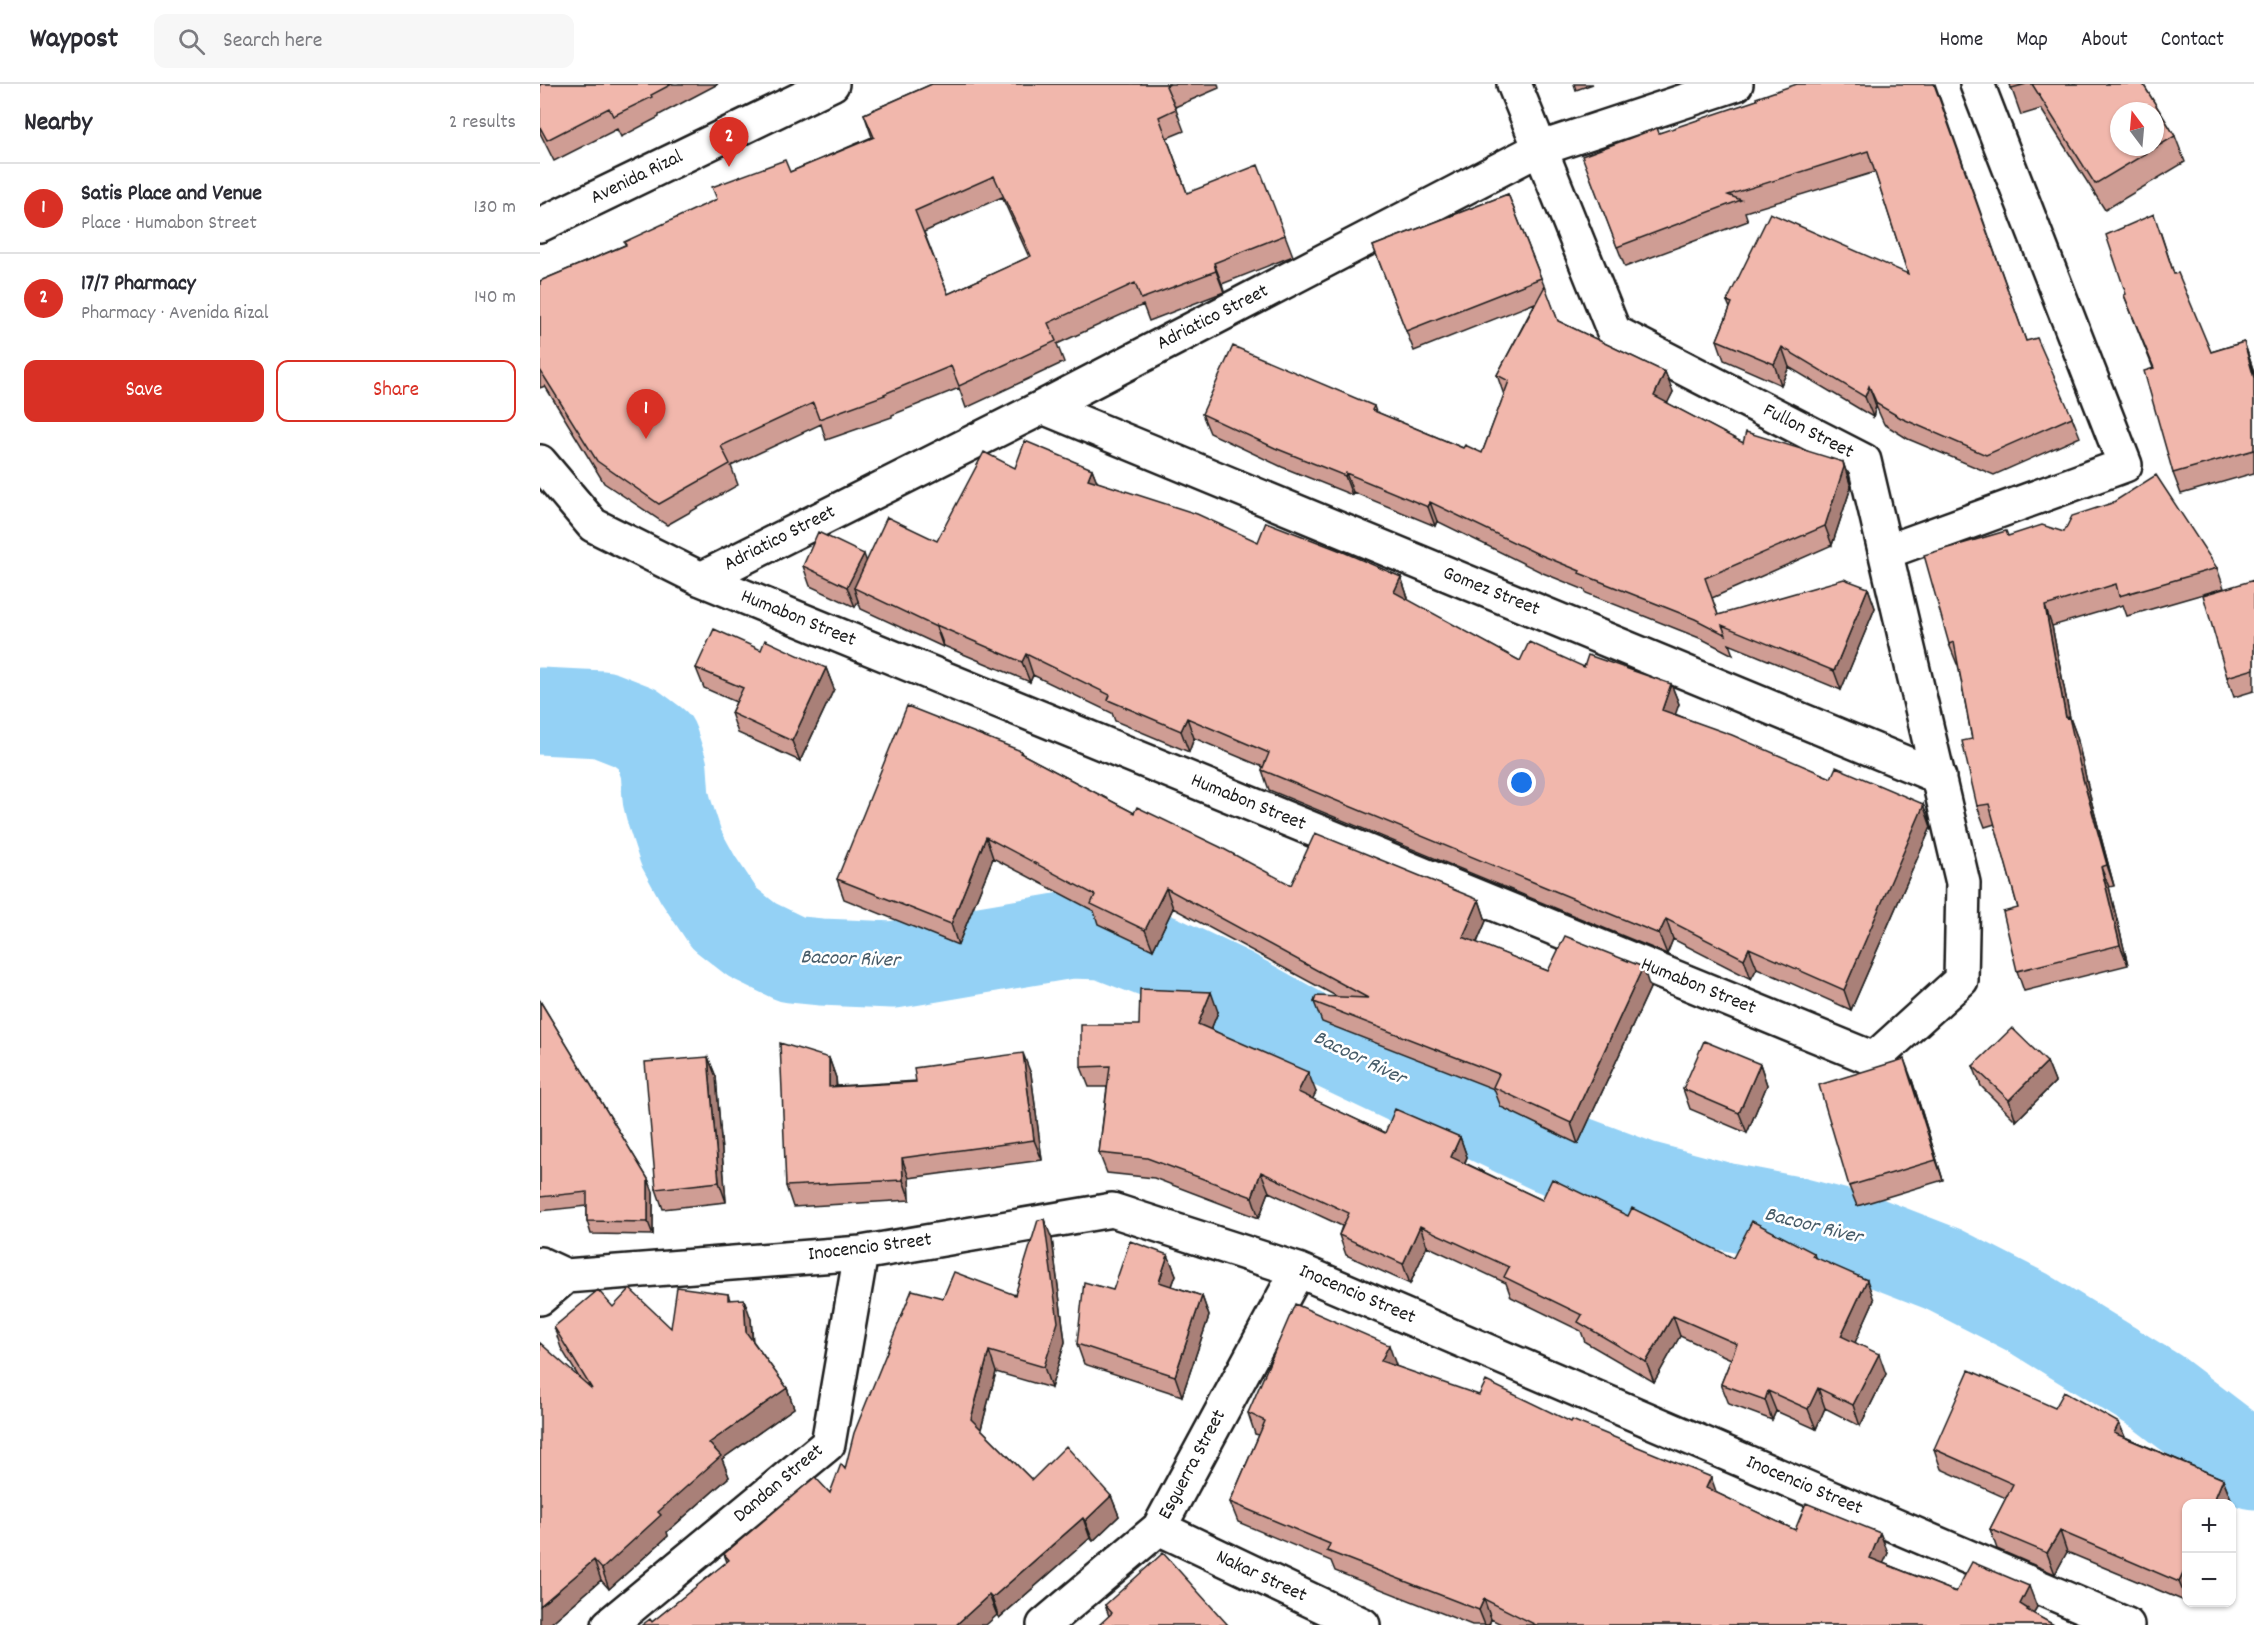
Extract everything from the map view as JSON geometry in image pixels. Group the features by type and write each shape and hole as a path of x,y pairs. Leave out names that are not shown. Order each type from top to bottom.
{"street":[{"name":"Avenida Rizal","path":"540,225 832,84"},
{"name":"Fullon Street","path":"1514,84 1614,332 1864,461 1963,884 1962,980"},
{"name":"Adriatico Street","path":"702,579 1043,407 1539,149 1736,84"},
{"path":"1886,552 2126,465 1977,84"},
{"name":"Gomez Street","path":"1043,407 1939,777"},
{"name":"Humabon Street","path":"540,462 593,525 702,579 1874,1059 1962,980"},
{"name":"Inocencio Street","path":"553,1270 861,1252 1112,1210 1298,1269 2127,1625"},
{"name":"Dandan Street","path":"609,1625 828,1444 861,1252"},
{"name":"Esguerra Street","path":"1044,1625 1159,1528 1298,1269"},
{"path":"540,1298 553,1270"},
{"name":"Nakar Street","path":"1159,1528 1363,1625"}],"building":[{"path":"540,84 672,84 651,95 652,97 613,116 609,108 547,140 540,127"},
{"path":"932,84 1170,84 1166,86 1176,109 1159,117 1187,193 1258,165 1285,235 1214,263 1216,271 1141,299 1135,283 1048,323 1056,341 959,386 951,366 885,395 819,419 813,403 721,446 730,464 659,504 597,461 540,370 540,281 626,245 624,242 717,199 712,187 785,160 790,172 874,137 864,114","holes":["994,176 1031,256 948,294 915,211"]},
{"path":"1797,84 1934,84 2026,341 2037,338 2072,417 1986,455 1901,418 1877,404 1869,386 1865,397 1782,347 1774,364 1717,340 1732,303 1727,301 1770,213 1908,274 1868,151 1728,195 1741,200 1617,247 1582,156 1657,128 1659,133"},
{"path":"2010,84 2027,84 2011,88"},
{"path":"2032,84 2143,84 2154,102 2110,102 2110,156 2142,156 2095,184"},
{"path":"2164,118 2175,136 2164,143"},
{"path":"1508,194 1541,278 1406,331 1373,246"},
{"path":"2154,214 2174,274 2178,273 2211,352 2244,342 2254,378 2254,450 2173,473 2144,371 2154,368 2124,295 2126,294 2106,235"},
{"path":"1545,286 1558,321 1665,372 1654,396 1743,443 1746,432 1843,462 1844,467 1825,526 1705,578 1718,615 1844,579 1868,588 1834,671 1722,625 1726,635 1695,619 1579,573 1580,571 1536,553 1430,502 1428,507 1346,473 1345,476 1275,448 1202,414 1233,346 1374,406 1372,410 1463,448 1465,445 1482,453 1509,381 1497,375"},
{"path":"1025,441 1092,469 1088,479 1197,514 1258,542 1266,522 1401,577 1394,592 1520,661 1529,642 1584,667 1588,655 1671,684 1662,710 1732,735 1831,778 1836,767 1923,804 1844,990 1749,948 1744,959 1666,919 1659,934 1262,770 1269,753 1187,718 1181,731 1108,700 1110,695 1026,654 1022,662 936,625 936,627 854,588 887,517 937,541 984,452 1015,468"},
{"path":"2156,475 2217,568 2119,596 2116,584 2045,606 2066,718 2069,717 2083,779 2107,865 2101,867 2120,945 2017,971 2003,912 2018,908 1989,804 1977,806 1962,741 1972,739 1954,642 1949,644 1924,555 2006,531 2008,536 2042,525 2064,532 2072,516 2112,503"},
{"path":"818,532 864,554 847,587 803,566"},
{"path":"2254,580 2254,669 2227,677 2203,595"},
{"path":"714,629 761,650 765,640 826,668 792,741 731,713 743,688 696,668"},
{"path":"907,706 1021,751 1020,753 1134,813 1137,807 1220,847 1291,885 1315,833 1479,900 1463,937 1548,971 1565,936 1643,967 1571,1123 1493,1087 1499,1074 1314,1002 1316,996 1368,998 1166,888 1145,930 1091,904 1095,895 986,837 951,924 837,879"},
{"path":"1140,989 1211,992 1198,1024 1308,1072 1298,1092 1385,1133 1395,1109 1460,1137 1451,1157 1542,1200 1552,1179 1628,1216 1632,1208 1733,1258 1752,1221 1814,1253 1812,1256 1867,1280 1841,1336 1879,1354 1853,1405 1818,1388 1808,1409 1768,1391 1765,1400 1721,1384 1737,1344 1673,1316 1646,1362 1578,1322 1582,1315 1504,1277 1509,1267 1420,1226 1403,1264 1339,1235 1349,1213 1261,1172 1252,1197 1147,1158 1099,1153 1110,1066 1081,1067 1081,1025 1139,1025"},
{"path":"540,1001 648,1179 648,1222 587,1221 587,1192 540,1197"},
{"path":"2012,1028 2047,1062 2009,1100 1973,1066"},
{"path":"1704,1041 1760,1064 1739,1113 1683,1089"},
{"path":"780,1043 829,1058 829,1087 916,1082 914,1068 1023,1053 1034,1140 902,1158 903,1180 786,1186"},
{"path":"708,1057 719,1182 656,1189 645,1062"},
{"path":"1904,1059 1936,1160 1849,1186 1819,1085"},
{"path":"1044,1219 1058,1322 1044,1367 989,1351 971,1419 1032,1480 1066,1446 1111,1496 1085,1521 1083,1518 992,1598 989,1595 956,1625 642,1625 650,1619 652,1622 729,1560 724,1554 815,1477 830,1493 841,1464 845,1469 854,1433 912,1290 943,1298 954,1272 1015,1295 1038,1220"},
{"path":"1130,1241 1168,1255 1159,1282 1202,1296 1175,1376 1077,1344 1084,1282 1113,1290"},
{"path":"677,1287 728,1294 728,1300 744,1299 746,1332 787,1388 709,1443 721,1456 658,1512 661,1515 602,1569 594,1560 540,1606 540,1343 592,1389 554,1327 598,1290 613,1307 630,1289 671,1328"},
{"path":"1295,1304 1389,1345 1381,1361 1479,1395 1486,1381 1571,1422 1572,1420 1711,1477 1706,1488 1795,1530 1806,1503 1880,1533 1870,1558 1956,1592 1972,1562 2029,1586 2020,1604 2054,1625 1536,1625 1484,1599 1479,1610 1327,1551 1330,1544 1230,1502 1265,1421 1248,1413"},
{"path":"1969,1370 2055,1408 2064,1392 2119,1423 2114,1433 2223,1479 2215,1499 2182,1499 2182,1576 2179,1582 2060,1531 2047,1553 1990,1529 2013,1484 1934,1449"},
{"path":"1163,1553 1228,1625 1099,1625 1112,1613 1105,1605"}],"waterway":[{"name":"Bacoor River","path":"540,711 602,714 635,727 655,742 664,769 666,798 670,814 681,848 698,879 724,918 752,940 791,959 893,965 1070,935 1104,936 1161,958 1232,992 1307,1034 1548,1149 1641,1184 1723,1206 1790,1219 1866,1239 1943,1269 2027,1312 2157,1392 2254,1466"}],"place":[{"name":"17/7 Pharmacy","path":"729,167"},
{"name":"Satis Place and Venue","path":"646,439"}]}
